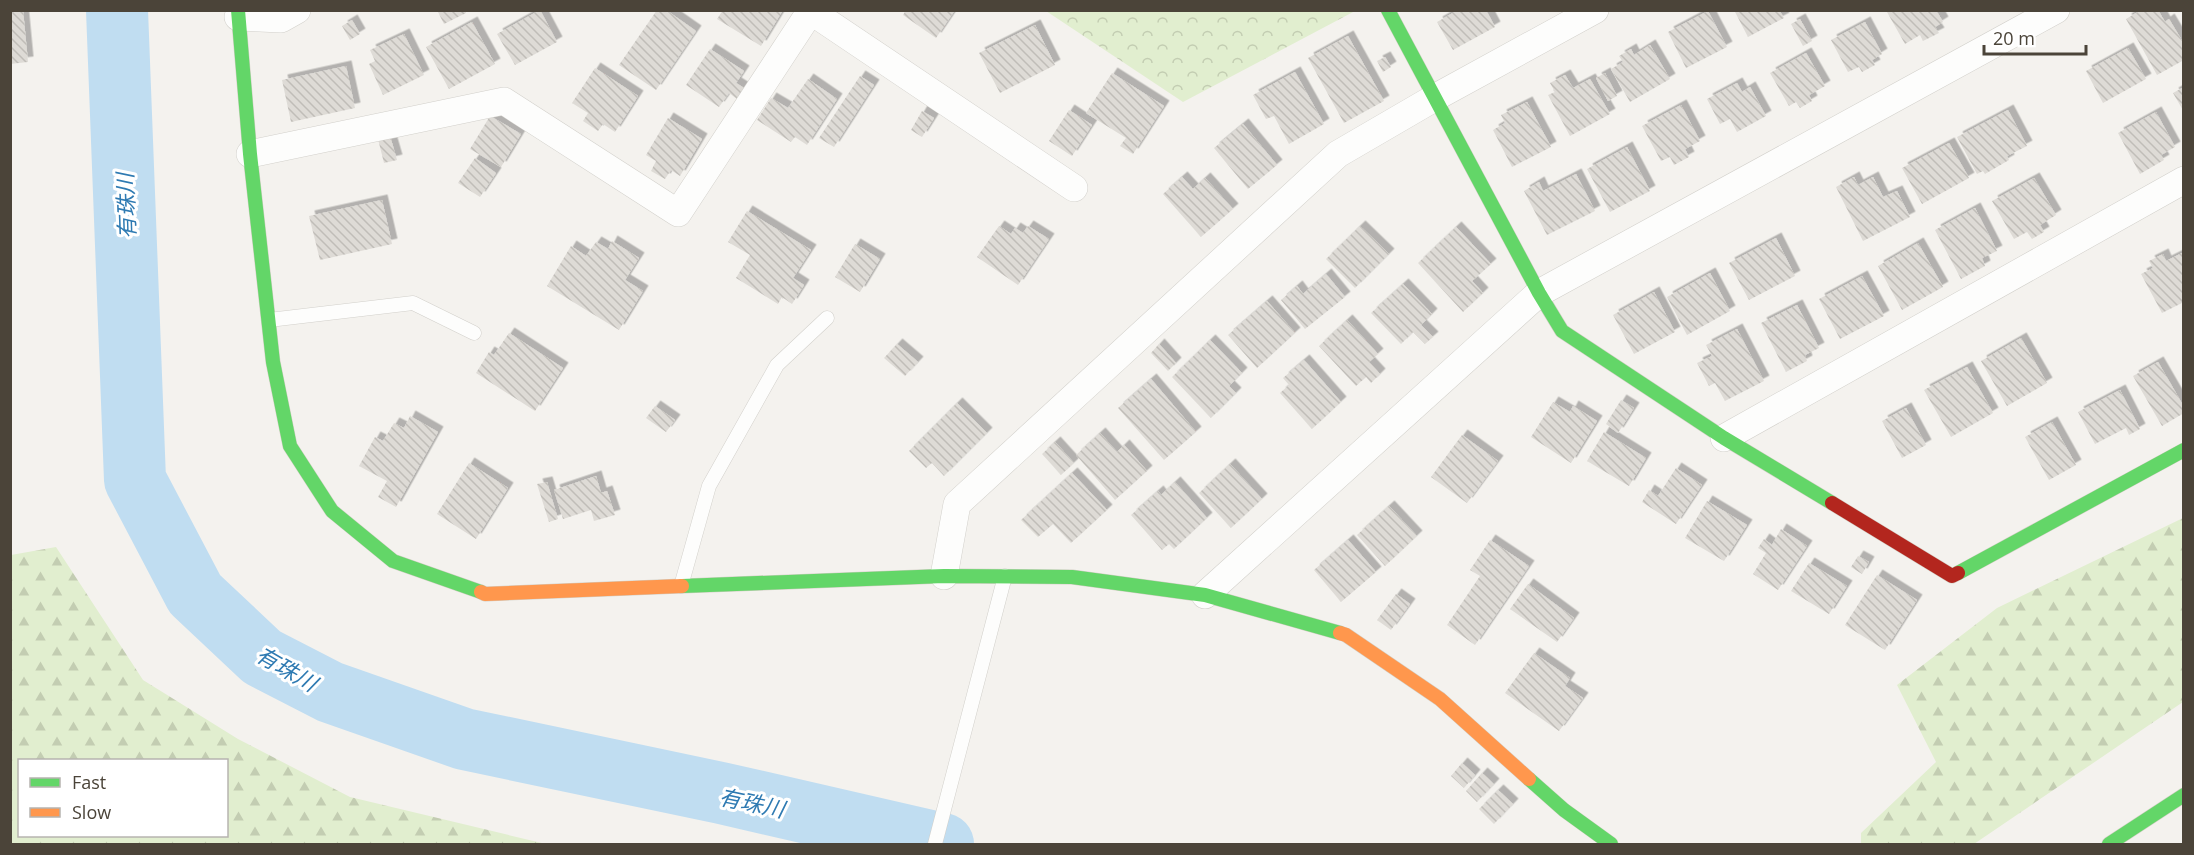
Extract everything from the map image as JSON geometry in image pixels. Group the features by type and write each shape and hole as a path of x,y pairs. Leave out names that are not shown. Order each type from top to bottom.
{"main road":[{"path":"1388,10 1539,293 1562,331 1724,438 1952,576 2184,450"},
{"path":"238,14 250,154 273,362 290,446 332,511 393,561 485,594 944,576 1005,576 1072,577 1205,595 1346,635 1440,699 1564,810 1611,844"},
{"path":"2109,844 2184,795"}],"street":[{"path":"238,14 280,19 297,10"},
{"path":"944,576 957,504 1338,154 1436,97 1595,10"},
{"path":"1205,595 1539,293 2056,10"},
{"path":"250,154 504,100 678,213 809,11 1074,188"},
{"path":"1724,438 2184,180"}],"lane":[{"path":"268,320 413,303 474,333"},
{"path":"681,586 709,486 777,365 827,318"},
{"path":"935,844 1005,576"}],"green space":[{"path":"1046,10 1355,11 1183,102"},
{"path":"2183,518 2183,702 1974,844 1861,844 1861,833 1936,762 1897,685 1997,608"},
{"path":"56,547 143,680 238,739 350,797 546,844 11,844 11,555"}],"building":[{"path":"10,10 23,10 28,62 10,64"},
{"path":"437,10 465,10 466,13 444,24"},
{"path":"540,10 557,42 515,65 497,34"},
{"path":"657,10 666,10 696,31 656,90 619,65"},
{"path":"723,10 783,10 761,46 717,19"},
{"path":"906,10 955,10 936,38 903,15"},
{"path":"1458,10 1486,10 1495,27 1453,50 1437,22"},
{"path":"1734,10 1779,10 1784,18 1748,37"},
{"path":"1890,10 1936,10 1943,22 1935,27 1939,33 1923,41 1920,35 1905,44 1887,12"},
{"path":"2141,10 2158,10 2165,22 2169,19 2184,44 2184,60 2157,75 2126,19"},
{"path":"1708,11 1727,47 1686,68 1668,32"},
{"path":"1800,19 1812,41 1803,46 1791,24"},
{"path":"352,20 360,34 350,40 342,26"},
{"path":"472,22 495,64 449,89 426,47"},
{"path":"1865,22 1882,54 1872,60 1875,65 1862,72 1859,67 1848,72 1831,40"},
{"path":"1035,25 1055,65 1000,93 979,53"},
{"path":"404,34 424,75 383,95 369,64 375,61 370,50"},
{"path":"1348,36 1384,101 1344,123 1308,58"},
{"path":"1650,45 1670,79 1630,102 1611,69 1623,62 1619,56 1631,49 1634,55"},
{"path":"2128,48 2146,79 2103,103 2086,71"},
{"path":"710,49 744,71 736,83 744,88 737,99 729,93 719,107 686,85"},
{"path":"1806,53 1825,86 1809,95 1812,101 1800,108 1796,102 1789,106 1770,73"},
{"path":"1385,57 1391,67 1383,72 1377,61"},
{"path":"346,66 355,108 291,122 282,80"},
{"path":"595,68 638,96 615,132 603,124 598,131 583,121 588,113 572,103"},
{"path":"1295,72 1324,124 1289,144 1274,116 1266,119 1253,95"},
{"path":"1112,73 1164,106 1133,154 1120,146 1126,138 1086,113"},
{"path":"1605,73 1617,96 1608,101 1596,78"},
{"path":"1565,75 1573,88 1590,79 1610,114 1570,136 1548,95 1555,92 1550,83"},
{"path":"860,76 874,85 834,147 819,138"},
{"path":"808,79 837,99 807,145 795,137 791,142 757,120 771,98 788,108"},
{"path":"1737,83 1742,92 1750,87 1766,116 1737,132 1730,119 1720,124 1707,99"},
{"path":"2184,87 2184,112 2173,93"},
{"path":"1527,102 1551,147 1512,167 1493,130 1505,123 1501,115"},
{"path":"1681,105 1700,141 1685,149 1689,157 1674,165 1670,157 1661,161 1642,126"},
{"path":"1069,110 1092,125 1072,156 1049,141"},
{"path":"2008,110 2027,146 2007,156 2009,160 1985,174 1983,171 1977,174 1957,137"},
{"path":"922,111 934,118 922,137 911,130"},
{"path":"2156,112 2175,147 2161,155 2164,160 2140,174 2118,133"},
{"path":"490,116 521,134 501,167 470,149"},
{"path":"668,118 702,139 680,176 671,170 665,179 651,171 656,161 646,155"},
{"path":"1243,124 1277,165 1248,189 1214,148"},
{"path":"390,136 397,160 384,163 378,139"},
{"path":"1949,143 1969,178 1922,204 1902,168"},
{"path":"1627,147 1650,191 1610,212 1587,169"},
{"path":"475,158 496,173 480,197 458,183"},
{"path":"1576,174 1595,211 1547,235 1524,191 1539,182 1543,191"},
{"path":"1182,177 1193,189 1205,178 1233,209 1201,237 1163,194"},
{"path":"1854,177 1858,185 1873,177 1883,197 1897,191 1910,217 1863,241 1836,187"},
{"path":"2034,178 2056,215 2040,225 2044,232 2032,239 2027,232 2014,239 1992,201"},
{"path":"382,200 392,244 320,260 309,216"},
{"path":"1975,208 1997,251 1982,258 1985,266 1961,279 1935,230"},
{"path":"747,211 811,250 793,278 804,285 792,304 782,297 778,304 736,278 750,255 728,242"},
{"path":"999,226 1011,234 1015,228 1023,233 1028,226 1049,239 1018,285 977,257"},
{"path":"1360,226 1389,254 1355,288 1326,259"},
{"path":"1456,227 1491,264 1472,281 1483,293 1463,312 1418,263"},
{"path":"1776,238 1795,276 1749,300 1729,263"},
{"path":"612,241 639,258 625,280 643,291 619,330 547,286 571,246 586,256 596,242 608,249"},
{"path":"1918,243 1943,287 1902,310 1878,266"},
{"path":"855,244 880,259 860,292 835,277"},
{"path":"2184,252 2184,302 2162,313 2141,274 2153,268 2149,261 2163,254 2166,261"},
{"path":"1710,273 1730,311 1687,335 1667,297"},
{"path":"1326,274 1345,297 1305,329 1281,300 1297,286 1303,294"},
{"path":"1862,276 1884,316 1840,339 1819,299"},
{"path":"1403,284 1432,314 1421,325 1433,337 1425,344 1413,332 1401,344 1371,313"},
{"path":"1654,292 1675,332 1634,354 1613,315"},
{"path":"1267,301 1295,333 1257,368 1228,335"},
{"path":"1797,305 1819,348 1805,355 1807,361 1786,372 1761,323"},
{"path":"1347,320 1378,354 1369,362 1380,374 1371,383 1366,377 1356,386 1319,346"},
{"path":"1737,329 1764,381 1725,401 1715,383 1709,386 1697,363 1712,356 1706,345"},
{"path":"509,333 563,368 535,411 476,373 489,352 494,355"},
{"path":"2021,338 2047,383 2007,406 1981,361"},
{"path":"1210,340 1242,373 1229,386 1236,393 1211,418 1172,377"},
{"path":"897,344 918,362 905,376 884,358"},
{"path":"1159,344 1176,363 1168,371 1151,353"},
{"path":"1304,360 1341,402 1312,429 1280,393 1289,385 1283,378"},
{"path":"2158,362 2184,407 2184,413 2162,426 2133,376"},
{"path":"1967,367 1993,413 1951,437 1924,390"},
{"path":"1151,379 1196,432 1164,460 1118,408"},
{"path":"2120,390 2140,429 2129,435 2126,428 2095,444 2078,412"},
{"path":"1621,400 1634,408 1618,433 1606,424"},
{"path":"1553,402 1570,412 1573,406 1597,421 1571,463 1531,437"},
{"path":"957,403 987,433 944,476 932,463 926,468 909,451"},
{"path":"655,406 675,420 666,432 646,418"},
{"path":"1906,408 1926,445 1902,458 1882,421"},
{"path":"410,416 438,432 396,507 378,497 387,481 359,466 375,437 383,441 394,423 404,428"},
{"path":"2052,422 2076,465 2049,480 2025,437"},
{"path":"1604,432 1646,458 1629,486 1587,461"},
{"path":"1100,433 1117,452 1124,445 1147,471 1115,500 1076,455"},
{"path":"1462,435 1498,461 1467,503 1431,477"},
{"path":"1055,442 1074,463 1061,475 1042,454"},
{"path":"469,463 508,488 476,539 437,514"},
{"path":"1230,464 1262,499 1231,528 1199,493"},
{"path":"1676,468 1702,485 1676,524 1642,502 1649,490 1658,496"},
{"path":"1072,473 1107,510 1071,543 1053,524 1038,537 1021,520"},
{"path":"596,476 601,493 607,491 615,515 594,521 591,510 563,519 554,490"},
{"path":"547,482 558,519 549,522 537,484"},
{"path":"1175,482 1207,518 1174,549 1169,544 1162,550 1131,515 1158,491 1161,495"},
{"path":"1707,501 1747,525 1724,561 1685,538"},
{"path":"1389,506 1417,536 1385,566 1357,535"},
{"path":"1781,529 1807,546 1778,590 1753,574 1766,553 1758,548 1764,539 1772,545"},
{"path":"1348,540 1376,572 1341,602 1314,570"},
{"path":"1490,540 1529,566 1475,645 1447,625 1480,576 1470,570"},
{"path":"1858,556 1869,562 1862,574 1851,567"},
{"path":"1809,563 1847,586 1829,614 1791,591"},
{"path":"1877,575 1917,600 1885,650 1845,625"},
{"path":"1528,584 1574,618 1557,642 1510,609"},
{"path":"1396,594 1410,604 1391,630 1377,620"},
{"path":"1534,653 1570,678 1565,686 1583,698 1559,731 1505,693"},
{"path":"1462,763 1475,775 1464,788 1451,776"},
{"path":"1482,773 1494,784 1477,802 1466,791"},
{"path":"1498,790 1513,804 1494,824 1479,809"}],"waterway":[{"name":"有珠川","path":"117,10 135,480 195,594 262,657 330,692 464,739 721,793 943,844"}],"traffic: fast":[{"path":"238,10 250,154 273,362 290,446 332,511 393,561 481,592"},
{"path":"1388,10 1539,293 1562,331 1724,438 1832,503"},
{"path":"1958,573 2184,450"},
{"path":"682,586 944,576 1072,577 1205,595 1340,633"},
{"path":"1529,779 1564,810 1611,844"},
{"path":"2109,844 2184,795"}],"traffic: slow":[{"path":"481,592 485,594 682,586"},
{"path":"1340,633 1440,699 1529,779"}],"traffic: jam":[{"path":"1832,503 1952,576 1958,573"}]}
